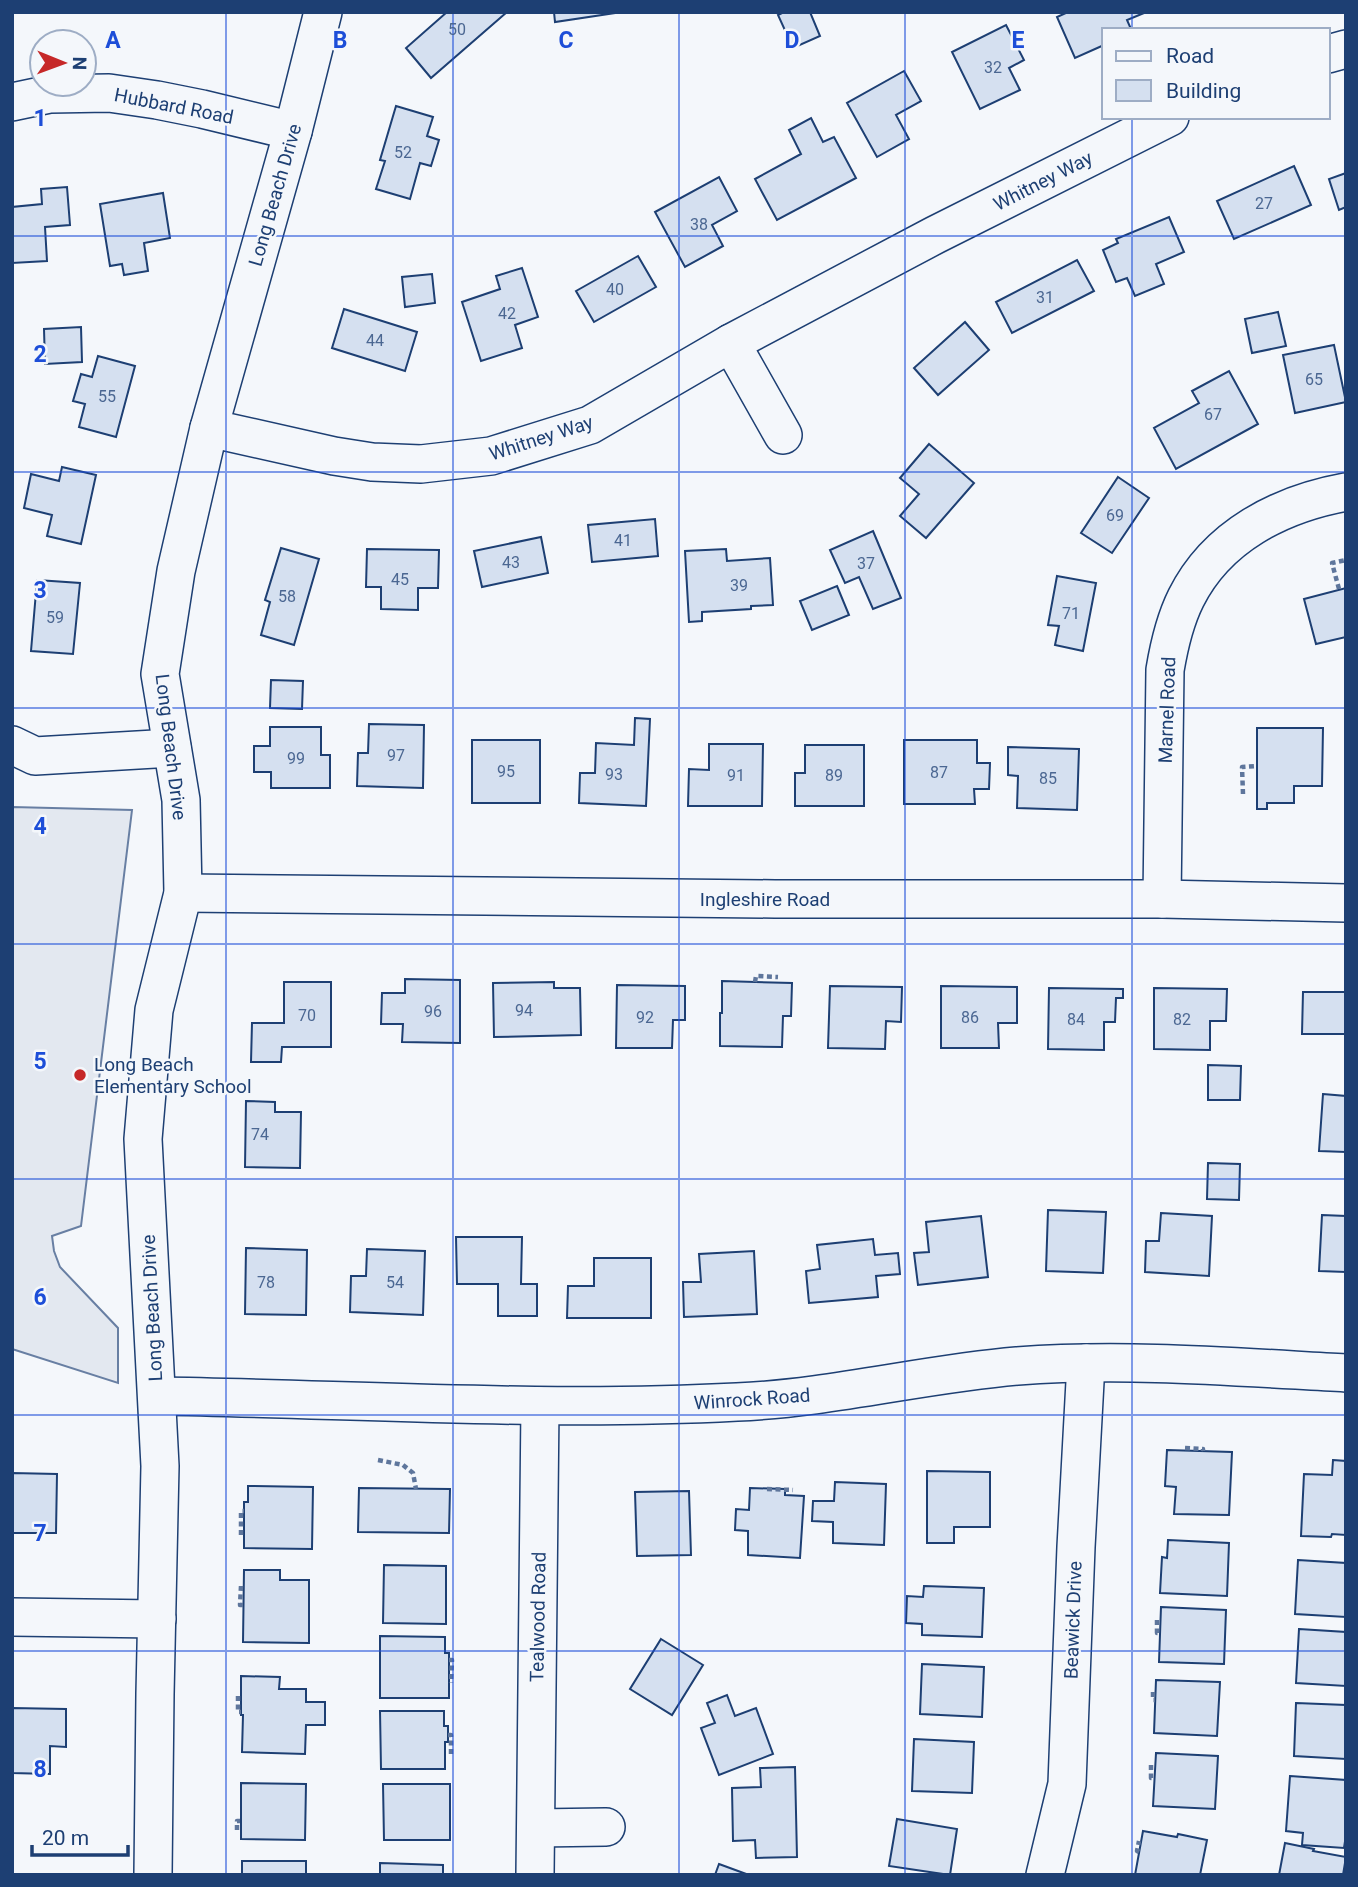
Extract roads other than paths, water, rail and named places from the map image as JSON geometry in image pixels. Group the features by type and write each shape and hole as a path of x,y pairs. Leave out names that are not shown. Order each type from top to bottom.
{"street":[{"name":"Long Beach Drive","path":"153,1875 160,1466 143,1139 154,1010 183,893 181,800 160,674 176,571 209,428 293,131 323,12"},
{"name":"Hubbard Road","path":"12,102 50,94 109,93 202,109 293,131"},
{"name":"Whitney Way","path":"209,428 334,456 372,462 421,464 491,456 590,425 731,343 935,235 1166,119"},
{"path":"731,343 783,435"},
{"name":"Marnel Road","path":"1162,899 1165,670 1169,647 1186,599 1215,555 1250,527 1297,504 1346,492"},
{"path":"12,745 35,756 172,748"},
{"name":"Ingleshire Road","path":"183,893 747,899 1162,899 1346,903"},
{"name":"Winrock Road","path":"157,1396 541,1406 645,1406 741,1402 812,1395 1018,1366 1086,1363 1185,1364 1346,1373"},
{"name":"Beawick Drive","path":"1045,1875 1067,1784 1086,1363"},
{"name":"Tealwood Road","path":"535,1875 541,1406"},
{"path":"12,1617 157,1619"},
{"path":"536,1828 606,1827"}],"place":[{"name":"Long Beach Elementary School","path":"80,1075"}]}
